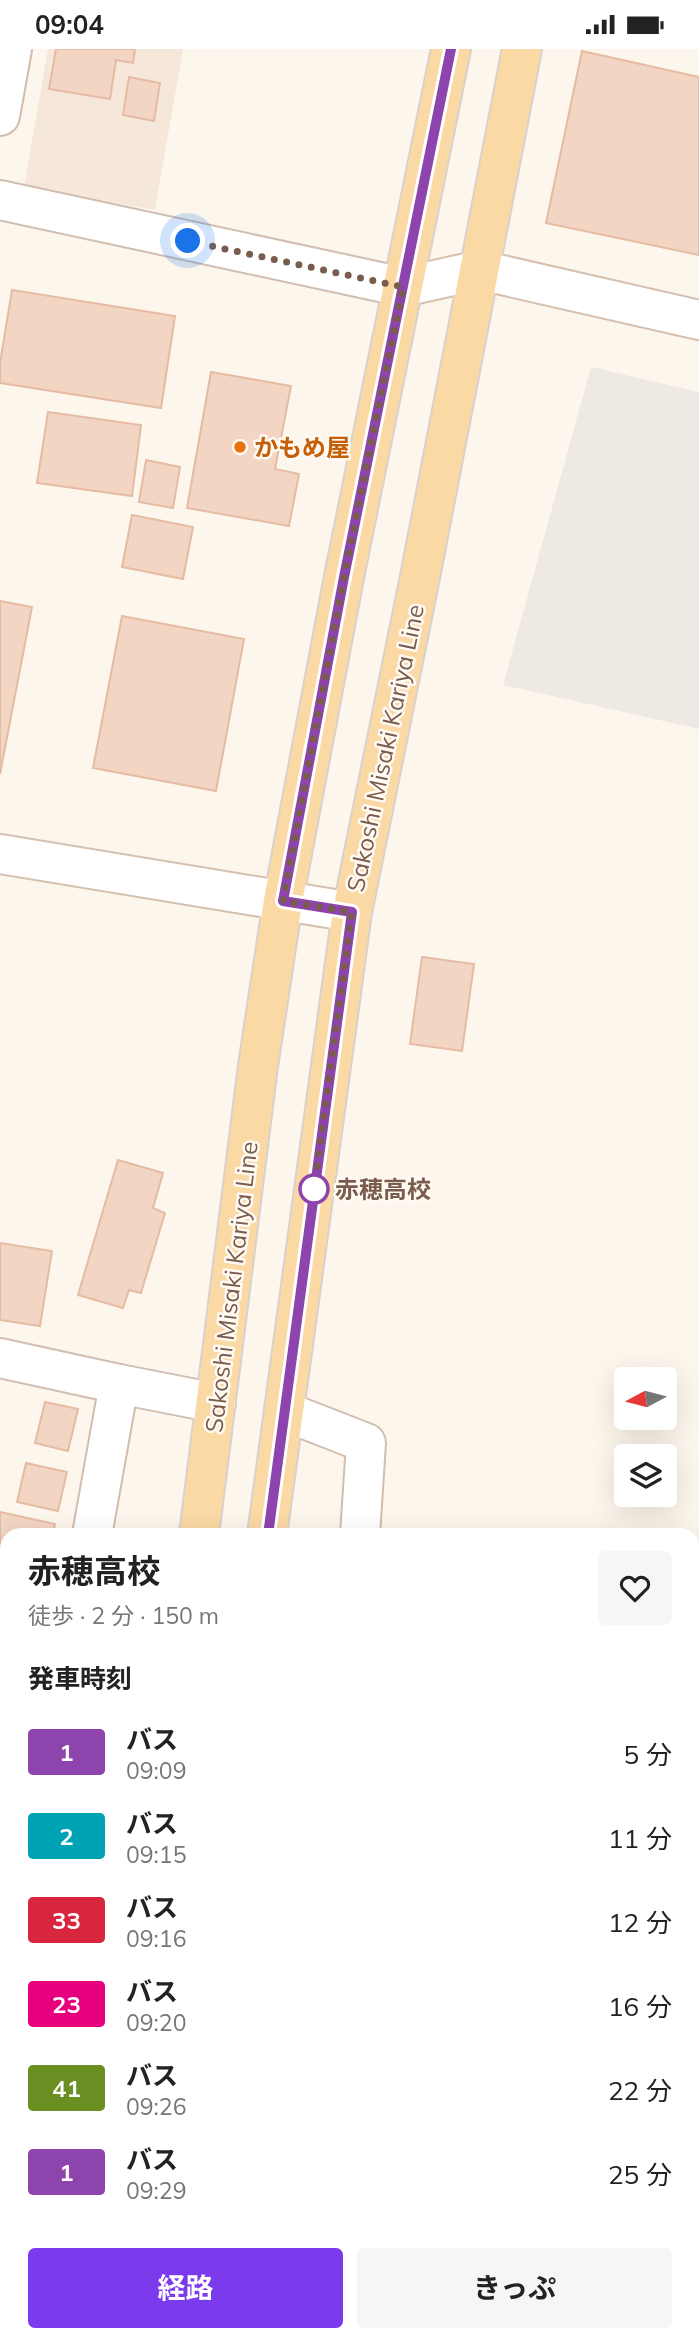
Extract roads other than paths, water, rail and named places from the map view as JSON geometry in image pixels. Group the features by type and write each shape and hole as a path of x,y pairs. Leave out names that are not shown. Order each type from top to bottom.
{"main road":[{"name":"Sakoshi Misaki Kariya Line","path":"200,1528 258,1066 283,901 344,577 451,49"},
{"name":"Sakoshi Misaki Kariya Line","path":"268,1528 352,912 522,49"}],"street":[{"path":"0,116 12,49"},
{"path":"0,200 403,287 480,270 699,320"},
{"path":"0,855 352,912"},
{"path":"0,1358 216,1403"},
{"path":"93,1528 119,1384"},
{"path":"284,1411 366,1443 360,1528"}],"place":[{"name":"かもめ屋","path":"240,447"},
{"name":"赤穂高校","path":"314,1189"}]}
